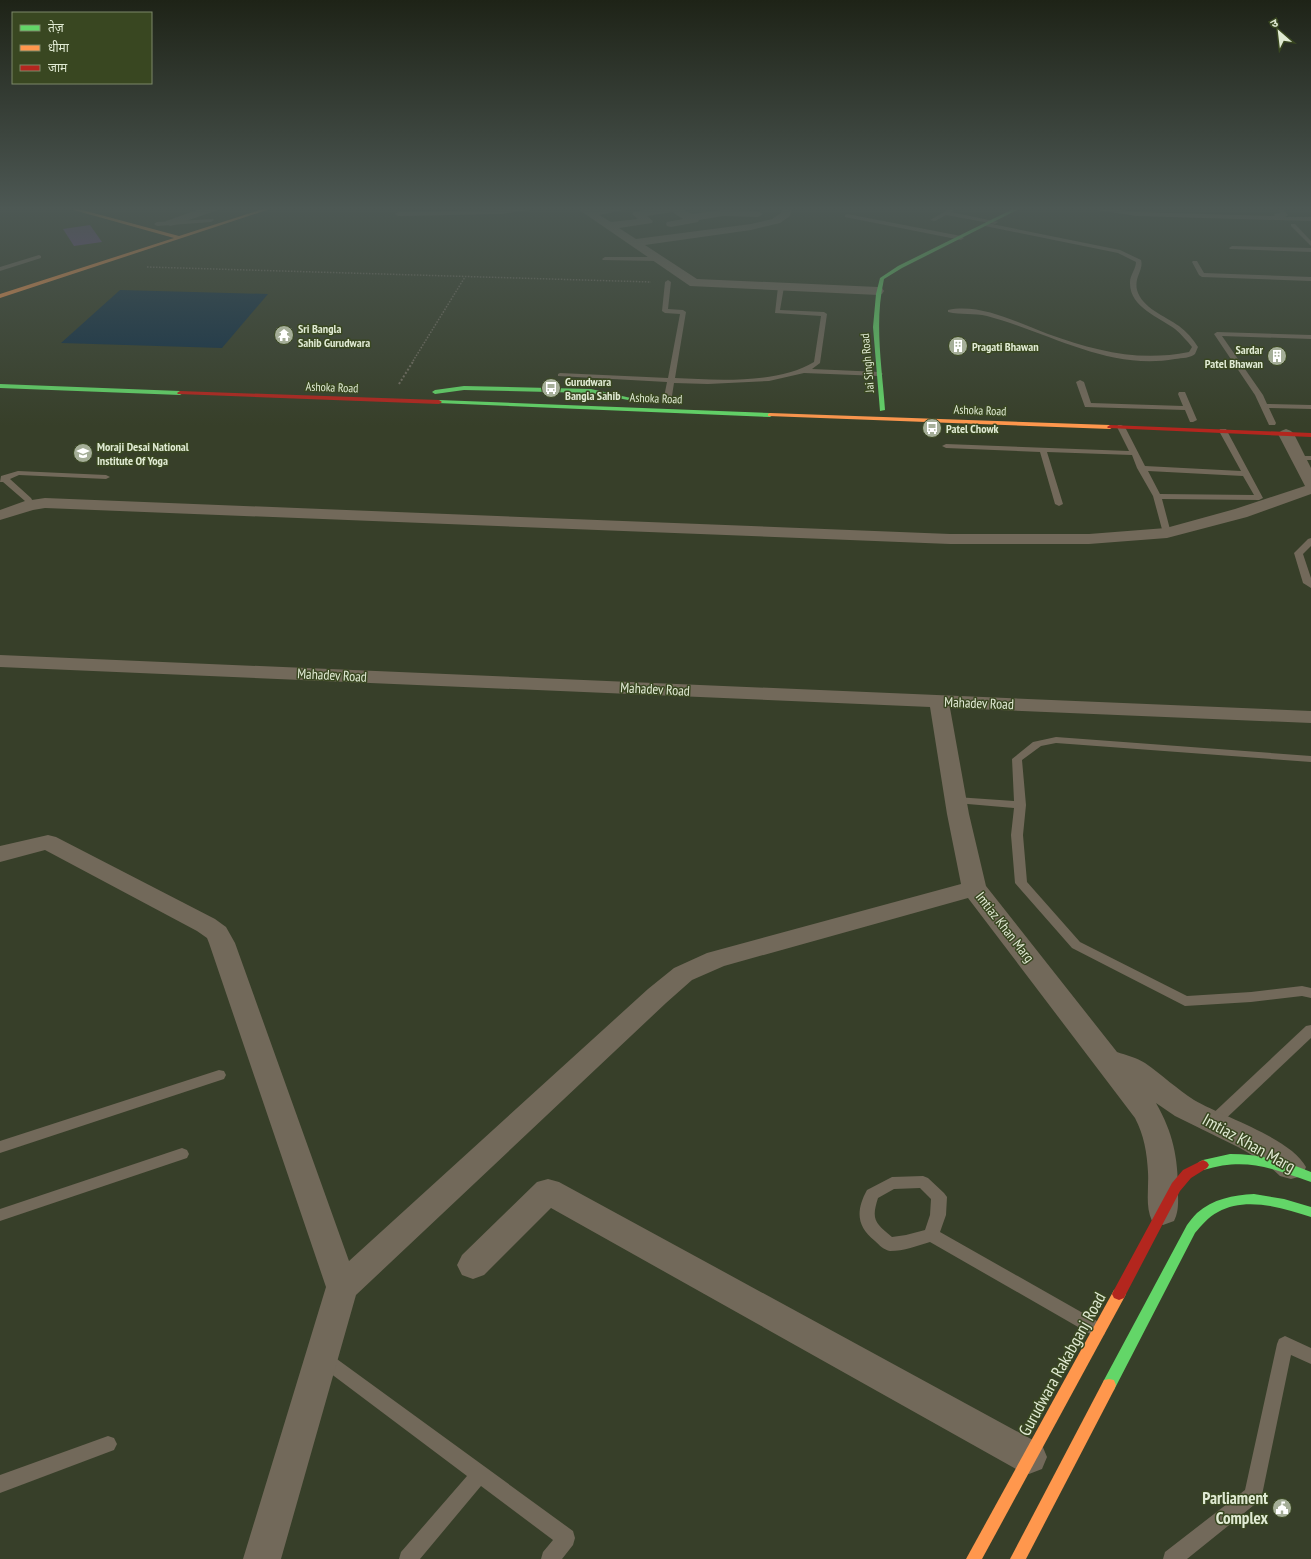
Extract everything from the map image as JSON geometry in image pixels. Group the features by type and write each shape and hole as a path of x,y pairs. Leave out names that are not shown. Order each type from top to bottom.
{"main road":[{"path":"0,287 23,280"},
{"path":"0,296 47,280"},
{"name":"Jai Singh Road","path":"881,280 878,291 875,340 880,374 882,410"},
{"path":"0,377 165,383"},
{"name":"Ashoka Road","path":"180,384 426,393 464,388 591,391 640,401 1026,415"},
{"name":"Ashoka Road","path":"0,386 1223,431 1279,427"},
{"name":"Ashoka Road","path":"1258,422 1311,435"},
{"name":"Gurudwara Rakabganj Road","path":"974,1559 1163,1213 1177,1183 1188,1173 1201,1166 1217,1160 1235,1158 1274,1162 1302,1173"},
{"path":"1018,1559 1191,1229 1202,1217 1217,1208 1234,1202 1253,1199 1274,1201 1296,1206 1311,1212"}],"street":[{"path":"689,280 694,283 878,291"},
{"path":"1279,427 1305,458 1311,483"},
{"path":"0,515 31,504 61,504 950,539 1089,539 1167,533 1240,514 1311,489"},
{"name":"Mahadev Road","path":"0,661 1311,717"},
{"name":"Imtiaz Khan Marg","path":"939,702 956,800 974,888 1145,1110 1157,1133 1164,1163 1163,1213"},
{"path":"0,854 48,842 206,925 217,933 222,943 342,1287"},
{"path":"262,1559 342,1287 657,996 683,974 716,959 974,888"},
{"name":"Imtiaz Khan Marg","path":"1107,1059 1134,1070 1185,1108 1250,1140 1302,1173"},
{"path":"472,1265 548,1191 1029,1457"}],"lane":[{"path":"950,311 963,310 988,314 1065,342 1093,351 1116,356 1158,358 1179,357 1192,354 1195,347 1174,325 1147,308 1137,295 1133,286 1133,280"},
{"path":"667,402 683,312 665,311 668,282"},
{"path":"781,287 777,312 824,314 816,363 804,371"},
{"path":"1279,427 1217,334 1311,337"},
{"path":"560,376 708,382 769,379 804,371 880,374"},
{"path":"1080,382 1088,405 1188,408"},
{"path":"1182,394 1193,420"},
{"path":"1264,406 1311,407"},
{"path":"1120,427 1156,496 1167,533"},
{"path":"1156,496 1259,498 1223,431"},
{"path":"946,446 1134,453"},
{"path":"1043,450 1059,504"},
{"path":"1142,468 1246,474"},
{"path":"2,479 18,473 106,477"},
{"path":"2,479 31,504"},
{"path":"1311,542 1298,553 1308,583 1311,585"},
{"path":"1311,759 1056,740 1037,744 1017,759 1020,805 1017,836 1021,883 1076,945 1185,1001 1250,997 1302,991 1311,993"},
{"path":"956,800 1020,805"},
{"path":"1213,1122 1311,1030"},
{"path":"0,1147 219,1076"},
{"path":"0,1214 182,1154"},
{"path":"931,1235 938,1215 939,1198 923,1182 892,1183 872,1194 866,1212 871,1229 889,1244 906,1242 931,1235 1098,1330"},
{"path":"1172,1559 1252,1495 1285,1344 1311,1356"},
{"path":"321,1357 566,1538 550,1559"},
{"path":"0,1484 108,1444"},
{"path":"408,1559 480,1475"}],"path":[{"path":"394,392 463,280"},
{"path":"577,280 668,282"}],"water":[{"path":"120,290 268,294 222,348 61,343"}],"traffic: fast":[{"path":"882,280 876,311 876,344 882,410"},
{"path":"0,386 180,393"},
{"path":"435,392 464,388 591,391 628,398"},
{"path":"439,402 770,415"},
{"path":"1203,1165 1230,1159 1258,1160 1285,1167 1311,1177"},
{"path":"1109,1385 1191,1229 1201,1217 1213,1208 1240,1200 1269,1201 1311,1212"}],"traffic: slow":[{"path":"0,296 50,280"},
{"path":"770,415 1110,427"},
{"path":"974,1559 1119,1294"},
{"path":"1018,1559 1109,1385"}],"traffic: jam":[{"path":"180,393 439,402"},
{"path":"1110,427 1311,435"},
{"path":"1119,1294 1176,1187 1187,1174 1203,1165"}],"place":[{"name":"Sri Bangla Sahib Gurudwara","path":"284,335"},
{"name":"Pragati Bhawan","path":"958,346"},
{"name":"Sardar Patel Bhawan","path":"1277,356"},
{"name":"Gurudwara Bangla Sahib","path":"551,388"},
{"name":"Patel Chowk","path":"932,428"},
{"name":"Moraji Desai National Institute Of Yoga","path":"83,453"},
{"name":"Parliament Complex","path":"1282,1508"}]}
